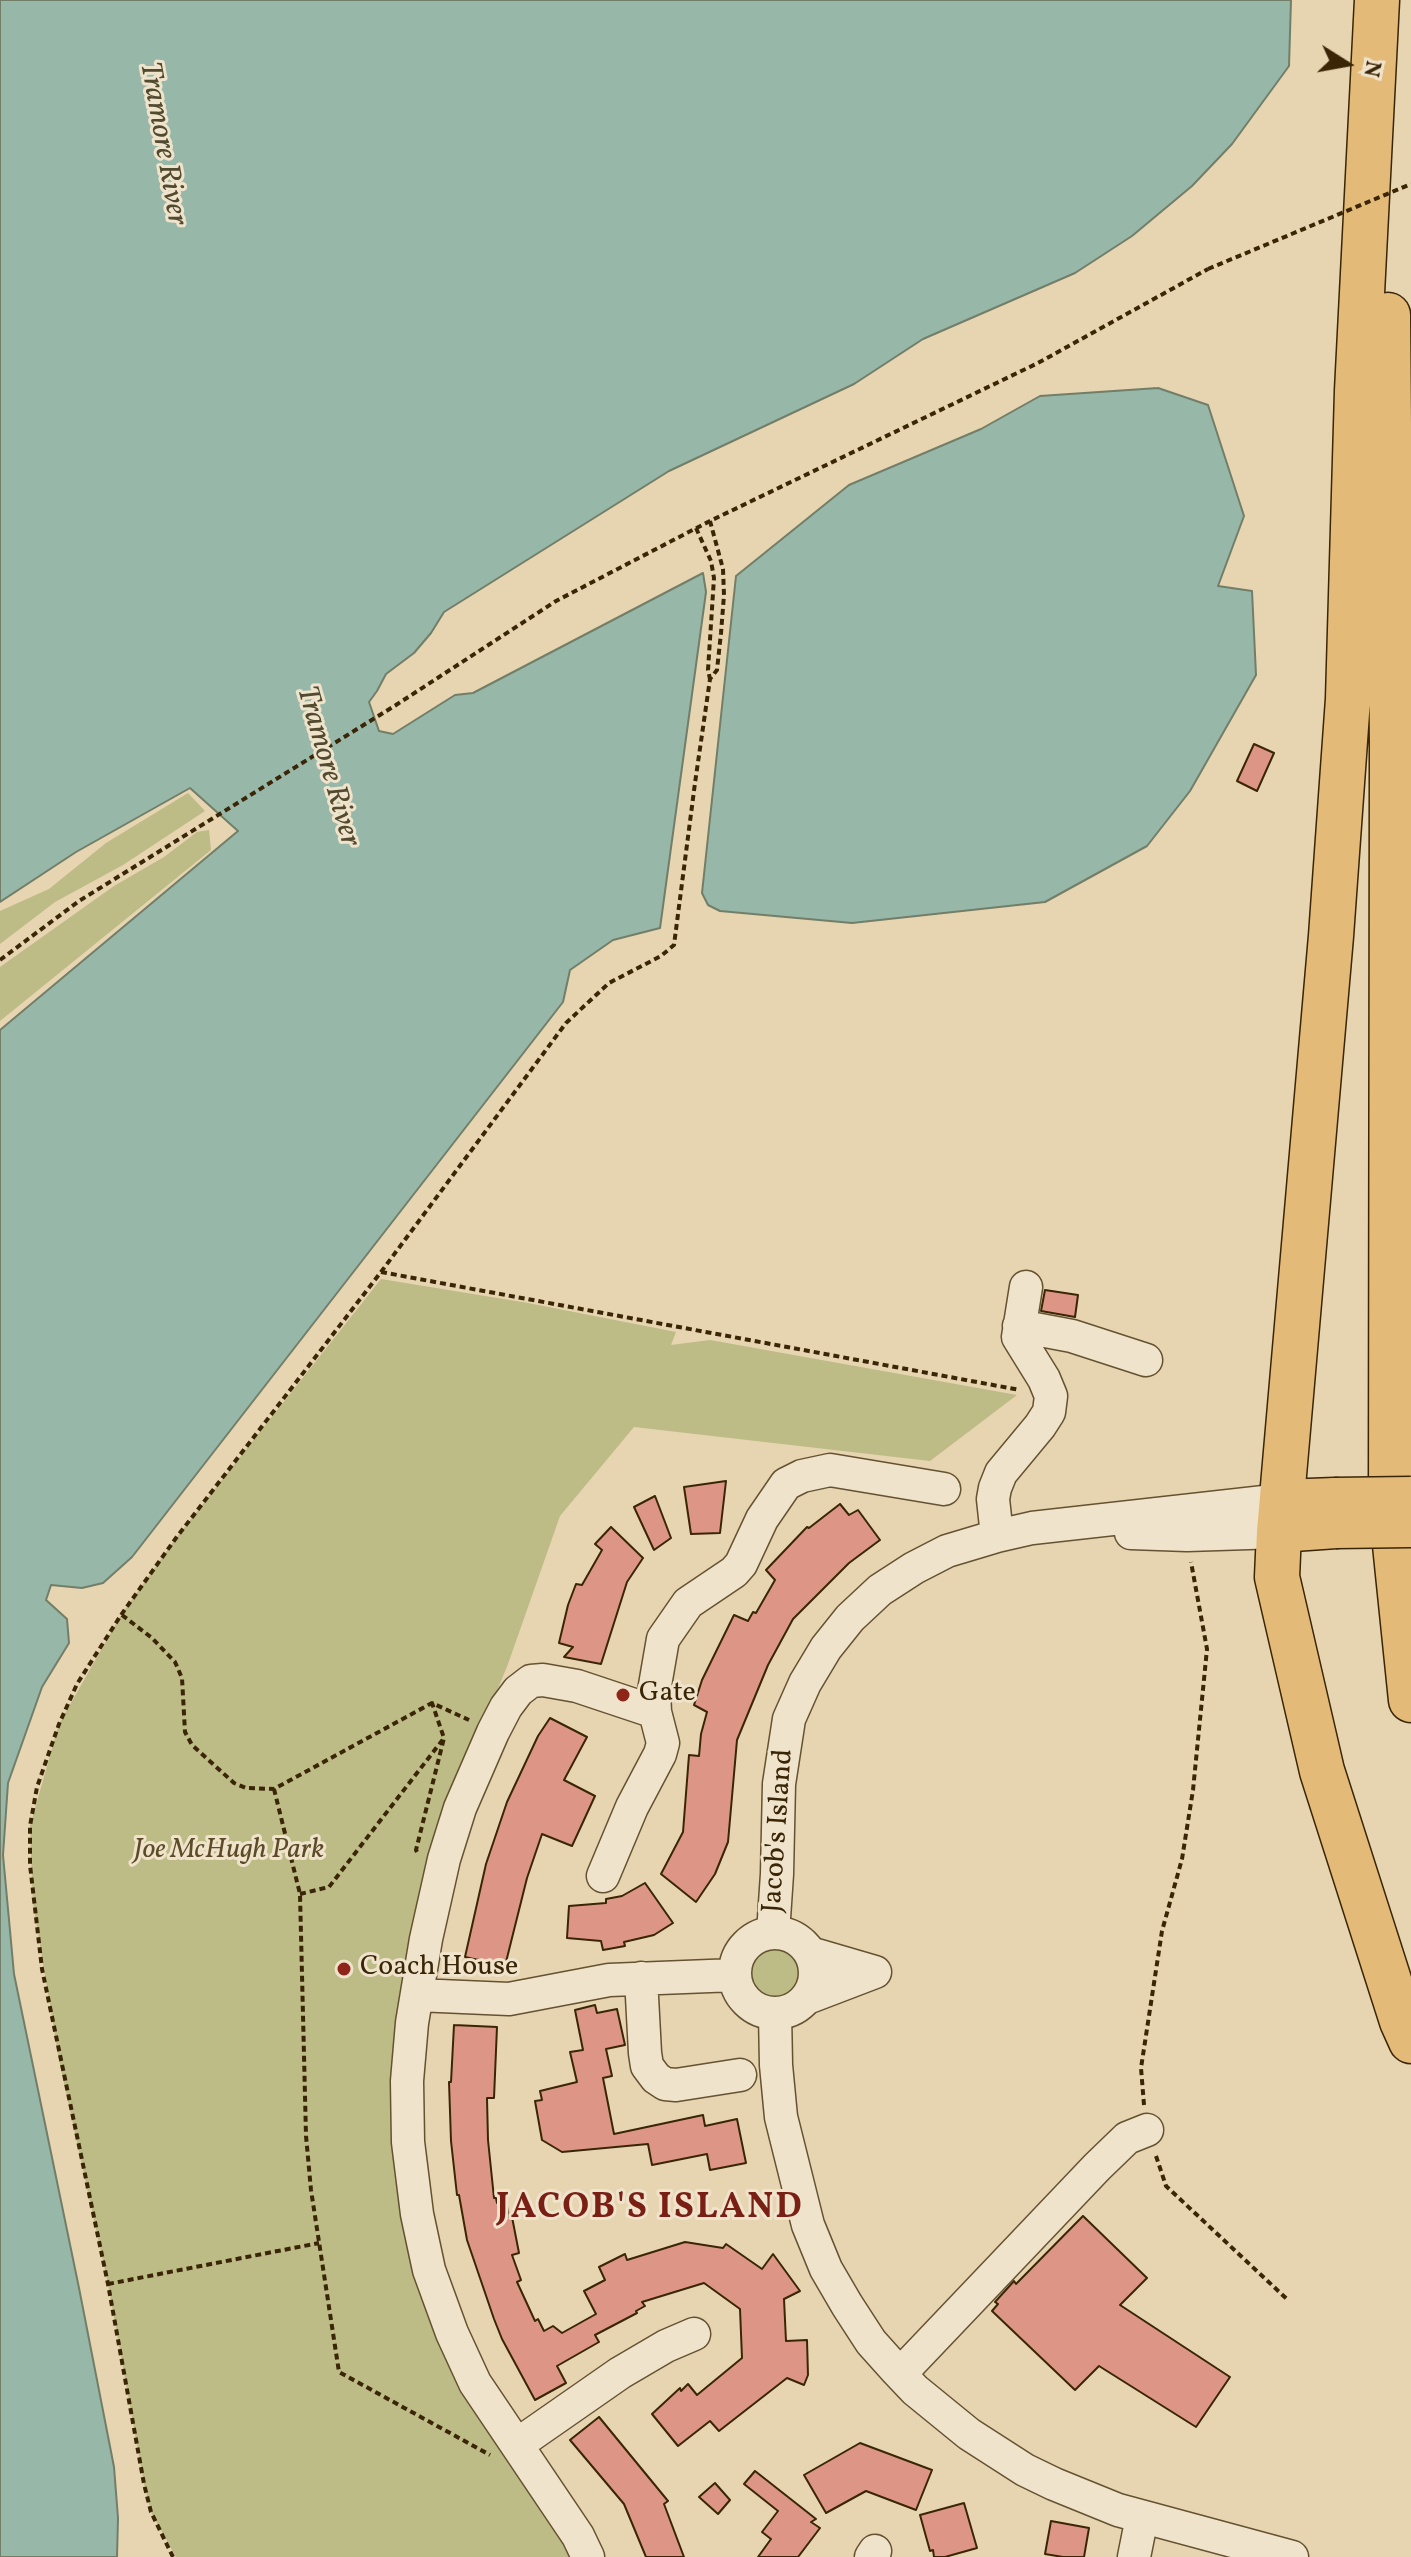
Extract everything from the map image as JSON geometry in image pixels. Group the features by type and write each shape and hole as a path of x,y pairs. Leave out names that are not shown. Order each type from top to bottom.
{"highway":[{"path":"1348,699 1357,391 1377,0"},
{"path":"1385,0 1392,731 1391,1506 1411,1700"},
{"path":"1388,251 1366,540 1348,699 1277,1577 1322,1771 1411,2041"}],"main road":[{"path":"1281,1516 1335,1513 1411,1497"},
{"path":"1335,1513 1411,1527"}],"street":[{"path":"997,1536 993,1499 995,1488 1001,1473 1049,1412 1051,1396 1018,1337 1026,1287"},
{"path":"1019,1326 1072,1336 1146,1360"},
{"path":"603,1876 663,1743 655,1712 656,1670 663,1639 688,1603 741,1564 762,1519 786,1484 802,1476 830,1470 944,1489"},
{"name":"Jacob's Island","path":"1032,1528 1187,1535 1281,1516"},
{"name":"Jacob's Island","path":"773,1933 779,1784 789,1719 805,1683 839,1632 880,1590 947,1551 1032,1528 1281,1516"},
{"path":"588,2557 578,2536 508,2451 452,2333 423,2249 410,2163 407,2110 410,2048 438,1884 460,1808 493,1732 518,1691 531,1681 559,1682 655,1712"},
{"path":"807,1998 813,1988 815,1964 803,1944 793,1937 773,1933 758,1937 748,1944 736,1963 735,1975 743,1997 763,2011 775,2013 787,2012 807,1998 875,1972 810,1953"},
{"path":"417,1995 509,1999 592,1983 735,1975"},
{"path":"641,1978 645,2053 647,2066 656,2078 665,2084 676,2085 740,2075"},
{"path":"775,2013 781,2117 808,2225 826,2269 847,2305 871,2342 900,2374 943,2415 1025,2470 1085,2497 1142,2517 1292,2557"},
{"path":"900,2374 1097,2167 1127,2138 1147,2130"},
{"path":"508,2451 620,2373 666,2346 694,2334"},
{"path":"1134,2557 1142,2517"}],"path":[{"path":"0,960 79,901 396,705 556,601 710,521 1038,363 1208,269 1411,184"},
{"path":"710,521 723,569 724,595 717,670 710,679"},
{"path":"173,2557 151,2512 144,2484 108,2284 42,1969 30,1865 30,1826 37,1787 77,1684 176,1538 381,1272 566,1023 609,983 661,956 674,945 710,679 714,578 711,561 696,528"},
{"path":"381,1272 1051,1396"},
{"path":"1187,1535 1207,1649 1193,1790 1182,1859 1162,1931 1141,2068 1147,2130 1166,2186 1289,2301"},
{"path":"121,1615 152,1638 175,1662 182,1678 185,1732 192,1745 234,1783 262,1790 274,1789 432,1703"},
{"path":"432,1703 493,1732"},
{"path":"432,1703 444,1738 416,1850 438,1884"},
{"path":"300,1894 329,1887 444,1738"},
{"path":"274,1789 300,1894 306,2136 339,2372 508,2451"},
{"path":"108,2284 319,2243"}],"green space":[{"path":"188,793 205,811 123,865 55,902 0,944 0,911 49,889 106,843"},
{"path":"209,830 211,850 0,1021 0,967 114,886 164,857 197,832"},
{"name":"Joe McHugh Park","path":"381,1279 676,1332 671,1345 710,1340 1017,1395 930,1461 634,1427 560,1516 508,1664 434,1845 400,1995 392,2153 445,2356 548,2514 570,2557 176,2557 151,2512 144,2484 108,2284 59,2060 33,1903 30,1826 59,1724 121,1615 176,1538"},
{"path":"776,1948 787,1950 795,1956 801,1964 801,1986 795,1994 787,2000 776,2002 765,2000 757,1994 751,1986 749,1975 751,1964 757,1956 765,1950"}],"water":[{"name":"Tramore River","path":"0,0 1291,0 1289,66 1232,144 1192,186 1132,236 1075,273 923,339 854,384 669,471 444,612 414,653 386,674 369,702 379,731 393,734 455,695 473,693 703,573 706,592 660,928 613,940 570,970 563,1002 132,1557 103,1583 82,1588 51,1585 46,1600 67,1619 69,1643 42,1687 8,1783 3,1855 14,1974 114,2467 117,2557 0,2557 0,1030 238,831 190,788 76,852 0,902"},
{"path":"1158,388 1208,405 1244,516 1218,586 1252,591 1256,675 1190,791 1147,846 1045,902 852,923 720,911 708,905 702,893 736,576 849,485 981,429 1040,396"}],"building":[{"path":"1254,744 1274,753 1257,791 1237,781"},
{"path":"1045,1290 1078,1295 1075,1317 1041,1311"},
{"path":"726,1481 720,1533 691,1534 684,1487"},
{"path":"655,1496 671,1538 654,1550 634,1507"},
{"path":"840,1504 849,1515 858,1510 880,1540 849,1563 793,1619 768,1665 737,1740 728,1842 715,1874 696,1902 661,1874 683,1832 689,1755 699,1756 707,1712 694,1705 702,1680 734,1615 748,1621 753,1612 756,1613 775,1580 766,1570 807,1527"},
{"path":"611,1527 643,1558 627,1582 601,1664 564,1657 573,1647 559,1643 568,1605 576,1584 582,1585 602,1550 595,1544"},
{"path":"550,1718 587,1737 564,1780 595,1796 572,1846 542,1834 527,1878 505,1966 465,1957 486,1864 507,1802 538,1736"},
{"path":"645,1883 673,1923 654,1935 603,1950 601,1941 567,1938 569,1906 606,1903 606,1899 622,1896"},
{"path":"595,2005 597,2013 617,2009 625,2045 606,2049 612,2076 603,2078 614,2134 703,2115 705,2126 737,2119 746,2163 710,2170 707,2154 652,2165 648,2144 562,2152 542,2140 535,2101 542,2100 540,2091 577,2082 570,2052 583,2050 575,2010"},
{"path":"454,2025 497,2027 494,2098 487,2098 494,2198 497,2203 506,2201 519,2253 512,2255 521,2280 517,2282 535,2321 538,2319 544,2331 553,2326 562,2333 596,2314 584,2291 605,2280 599,2267 625,2254 627,2260 685,2242 723,2248 726,2244 762,2269 773,2254 800,2291 784,2299 786,2341 807,2340 808,2375 804,2385 787,2378 719,2431 710,2421 678,2446 652,2414 688,2384 697,2395 742,2358 740,2309 704,2283 642,2302 645,2306 637,2313 595,2335 599,2342 557,2366 566,2383 535,2400 494,2319 467,2240 457,2195 449,2082"},
{"path":"1083,2216 1147,2278 1120,2305 1230,2377 1196,2427 1099,2366 1075,2390 992,2311 998,2304 995,2302 1014,2281 1016,2284"},
{"path":"599,2417 668,2501 664,2504 684,2557 646,2557 624,2504 570,2440"},
{"path":"860,2443 932,2470 916,2510 866,2491 826,2513 804,2475"},
{"path":"755,2471 816,2519 811,2522 820,2528 798,2557 758,2557 771,2539 762,2532 778,2511 744,2484"},
{"path":"715,2483 730,2500 718,2514 699,2497"},
{"path":"964,2503 977,2548 934,2557 920,2515"},
{"path":"1051,2521 1089,2528 1084,2557 1045,2554"}],"place":[{"name":"Gate","path":"623,1695"},
{"name":"Coach House","path":"344,1969"}],"district":[{"name":"JACOB'S ISLAND","path":"650,2210"}]}
